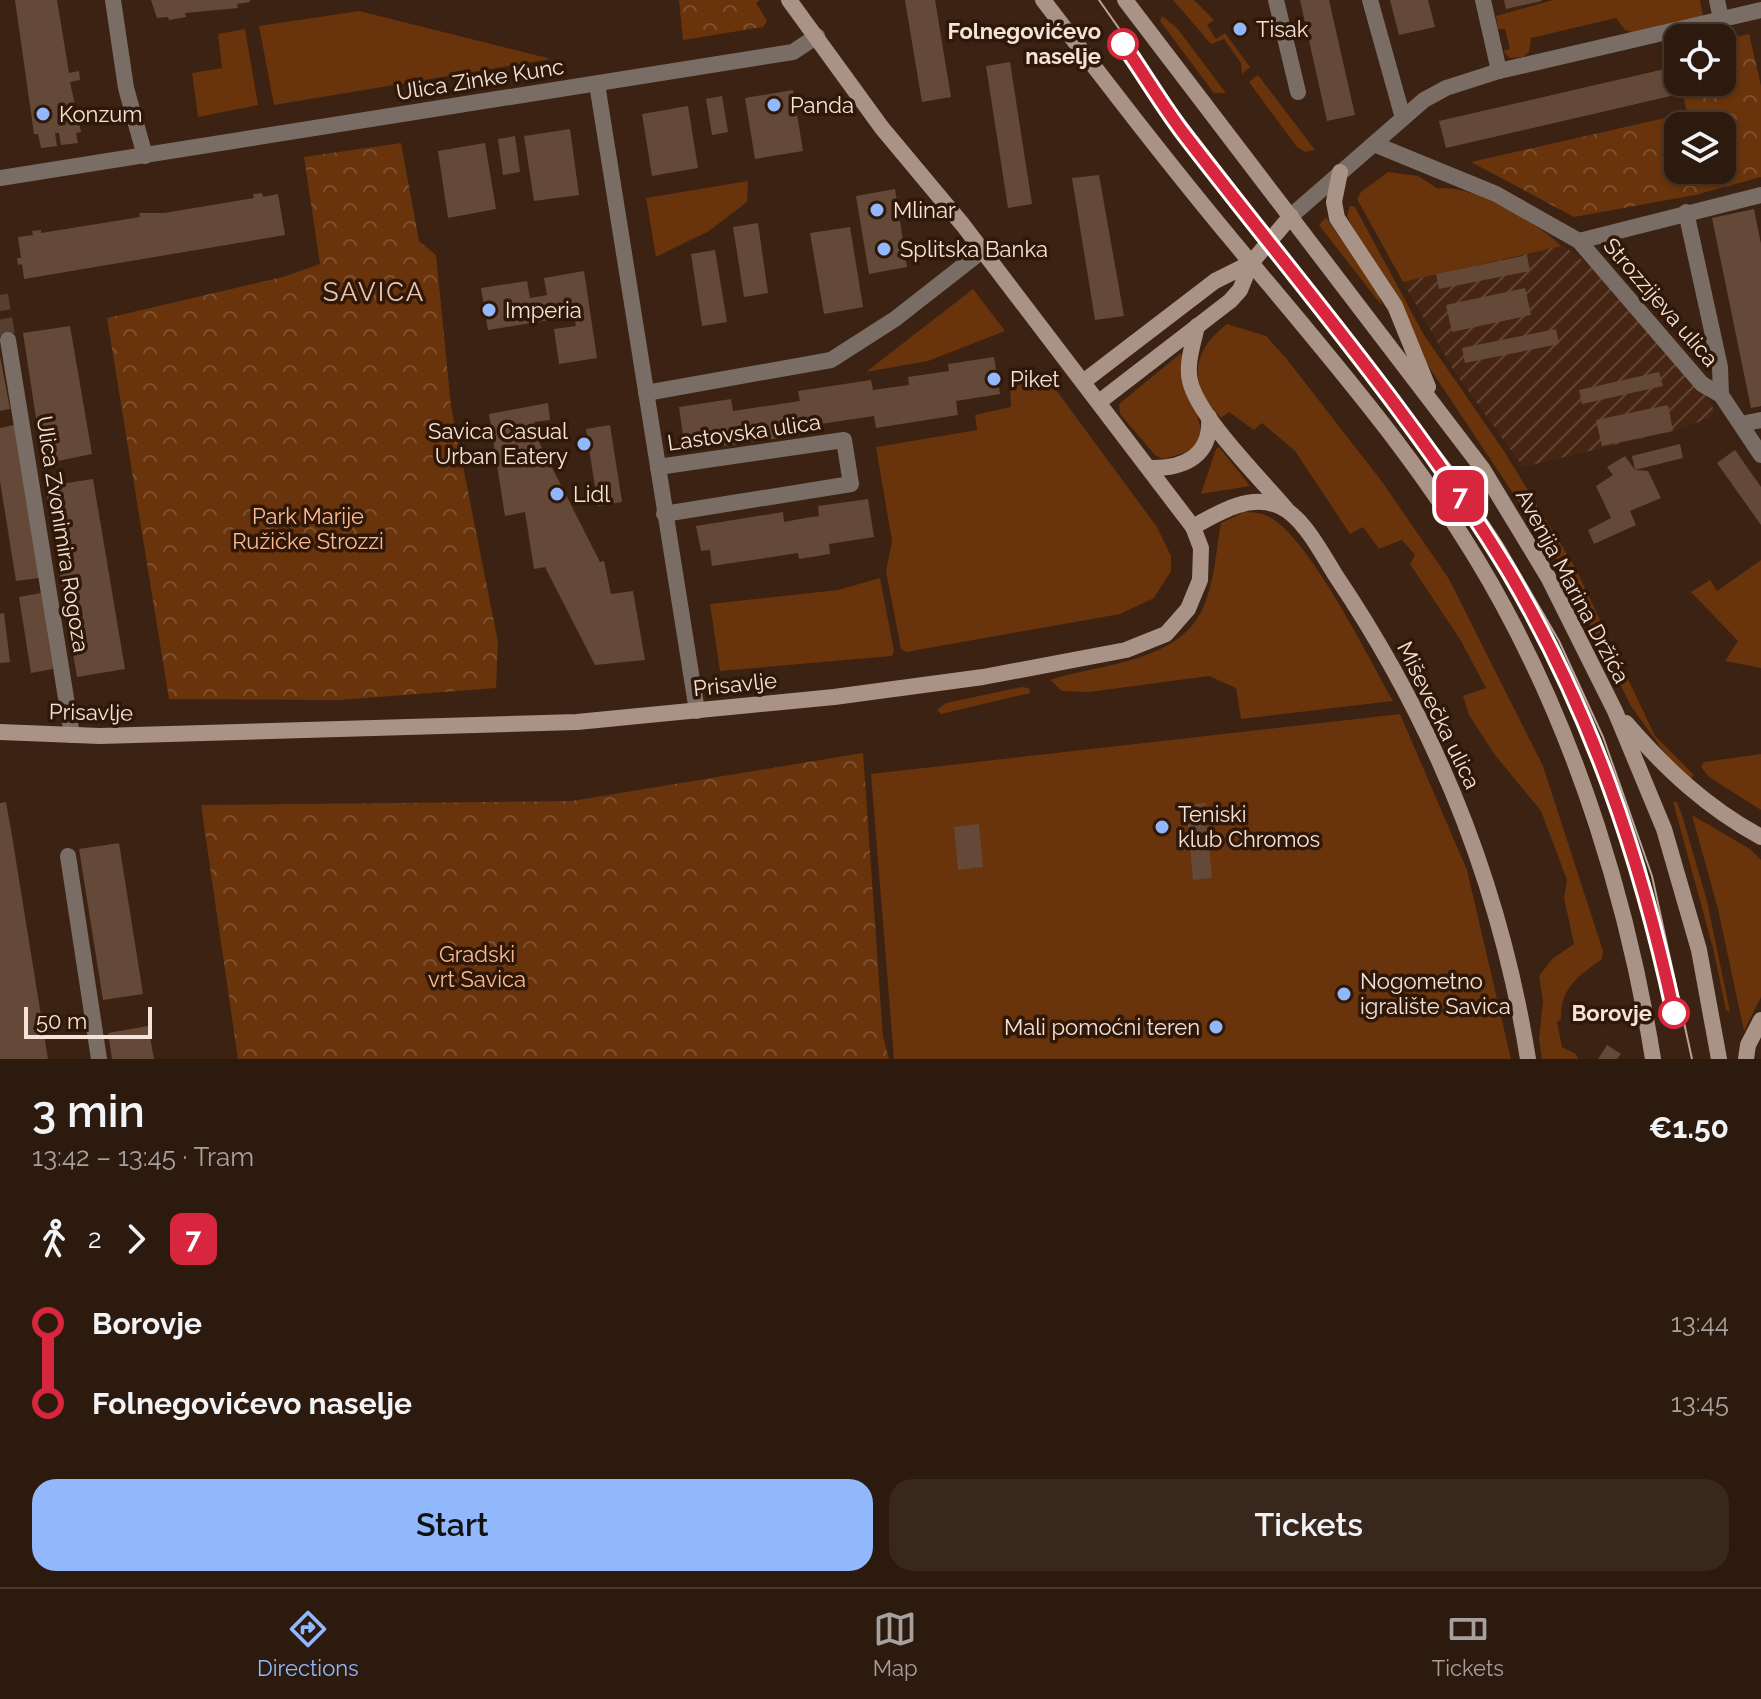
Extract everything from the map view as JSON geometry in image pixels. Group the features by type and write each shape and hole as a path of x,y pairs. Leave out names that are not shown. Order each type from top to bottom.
{"street":[{"path":"113,0 126,88 145,156"},
{"path":"789,0 882,128 1083,382 1215,281 1251,263"},
{"path":"1043,0 1181,179 1308,326 1437,498 1502,603 1568,746 1602,845 1637,978 1653,1059"},
{"name":"Avenija Marina Držića","path":"1125,0 1482,468 1548,577 1615,711 1672,853 1699,950 1719,1059"},
{"path":"1276,0 1298,92"},
{"path":"1370,0 1403,118"},
{"path":"1483,0 1499,71"},
{"path":"1717,0 1721,19"},
{"path":"1099,402 1240,290 1251,263 1291,216 1403,118 1446,88 1499,71 1761,10"},
{"name":"Ulica Zinke Kunc","path":"0,178 793,52 817,36"},
{"name":"Lastovska ulica","path":"597,84 697,711"},
{"name":"Strozzijeva ulica","path":"1374,144 1496,194 1579,241 1702,384 1721,395 1761,455"},
{"path":"1340,172 1334,202 1337,218 1395,306 1435,404"},
{"path":"1579,241 1761,195"},
{"path":"1686,212 1720,367 1721,395"},
{"path":"646,393 831,360 883,327 982,251"},
{"name":"Miševečka ulica","path":"1197,326 1189,375 1194,392 1209,417 1291,514 1369,625 1455,794 1495,907 1528,1059"},
{"name":"Ulica Zvonimira Rogoza","path":"8,340 72,735"},
{"name":"Prisavlje","path":"0,732 72,735 530,724 697,711 927,686 1140,647 1166,634 1178,623 1196,595 1202,565 1201,548 1193,527 1083,382"},
{"path":"1149,468 1177,466 1197,457 1208,439 1209,417"},
{"path":"1741,424 1761,420"},
{"name":"Lastovska ulica","path":"658,467 844,440 851,484 664,514"},
{"path":"1193,527 1224,510 1247,503 1274,504 1291,514"},
{"path":"1615,711 1690,790 1761,837"},
{"path":"68,856 99,1059"},
{"path":"1746,1059 1748,1045 1761,1020"}],"shaded area":[{"path":"1563,245 1605,278 1681,364 1711,402 1714,412 1710,418 1673,431 1523,467 1454,371 1403,282"}],"green space":[{"path":"679,0 760,0 756,3 767,21 763,27 683,40"},
{"path":"1173,0 1194,0 1214,20 1207,25 1216,39 1225,33 1250,67 1242,74 1241,63 1224,39 1211,44"},
{"path":"1553,0 1700,0 1703,16 1632,32 1625,30 1616,18 1531,38 1529,52 1523,57 1510,58 1503,51 1510,49 1505,29 1498,29 1496,16"},
{"path":"359,11 551,59 274,105 259,26"},
{"path":"1162,16 1177,28 1226,93 1214,93 1160,21"},
{"path":"245,29 258,105 198,117 192,73 222,68 218,34"},
{"path":"1749,34 1761,86 1761,177 1736,184 1736,112 1687,112 1683,96 1736,96 1736,37"},
{"path":"1258,75 1315,150 1305,152 1297,147 1249,82"},
{"path":"1664,118 1664,184 1735,184 1695,195 1574,217 1471,162"},
{"name":"Park Marije Ružičke Strozzi","path":"401,143 419,241 436,255 451,406 498,642 496,688 339,700 169,699 107,318 283,277 320,264 304,157"},
{"path":"1388,172 1418,176 1438,189 1466,191 1484,198 1520,216 1561,246 1403,282 1357,199 1361,192"},
{"path":"748,181 747,202 709,231 656,257 646,198"},
{"path":"1350,206 1355,207 1424,335 1504,451 1576,569 1655,736 1694,775 1687,784 1631,706 1558,561 1425,361 1387,279 1347,216"},
{"path":"1326,217 1378,293 1382,306 1319,225"},
{"path":"973,289 1005,331 928,361 866,372"},
{"path":"1227,324 1266,336 1383,483 1449,579 1543,766 1603,951 1602,959 1572,983 1564,998 1561,1019 1557,1022 1562,1047 1576,1054 1578,1059 1542,1059 1539,1040 1543,1001 1539,976 1552,959 1574,944 1564,898 1567,880 1541,811 1495,755 1469,715 1463,696 1486,688 1461,641 1410,564 1415,555 1402,540 1379,549 1363,527 1350,534 1295,451 1262,423 1254,430 1229,412 1221,418 1210,406 1198,381 1200,357 1215,334"},
{"path":"1181,353 1202,434 1192,451 1163,459 1155,455 1120,414 1119,404"},
{"path":"1045,375 1157,527 1171,556 1171,571 1154,598 1120,614 906,652 901,649 886,571 892,541 876,447 977,430 975,415 1011,407 1010,387"},
{"path":"1219,447 1250,486 1201,494 1216,449"},
{"path":"1244,512 1259,513 1273,519 1305,553 1339,603 1393,701 1241,719 1236,688 1209,676 1089,692 1062,691 1050,680 1139,658 1179,638 1194,623 1205,603 1221,523"},
{"path":"1761,560 1761,668 1725,661 1738,641 1691,592 1710,580 1717,591"},
{"path":"880,578 894,651 892,656 720,671 710,604 838,590"},
{"path":"1021,687 1029,688 1030,693 941,714 937,710 946,703"},
{"name":"Teniski klub Chromos","path":"1400,714 1467,870 1511,1059 894,1059 871,774"},
{"name":"Gradski vrt Savica","path":"863,753 883,1037 889,1059 238,1059 201,805 572,801"},
{"path":"1761,754 1761,810 1709,777 1701,767 1704,762"},
{"path":"1673,802 1677,802 1682,815 1707,901 1730,1012 1726,1010 1713,948"},
{"path":"1692,815 1750,849 1761,860 1761,997 1744,1031 1718,909"}],"building":[{"path":"15,0 57,0 69,73 79,71 80,80 70,82 81,132 76,133 78,143 61,145 59,133 55,133 57,146 41,148 38,134 34,134"},
{"path":"151,0 250,2 237,4 238,8 185,13 186,17 169,20 168,17 157,18"},
{"path":"905,0 935,0 951,97 922,102"},
{"path":"1300,0 1329,0 1355,115 1327,121"},
{"path":"1390,0 1428,0 1435,27 1399,35"},
{"path":"1504,0 1541,0 1542,1 1506,9"},
{"path":"1010,62 1032,204 1008,208 986,66"},
{"path":"1664,69 1664,96 1671,96 1446,148 1439,121"},
{"path":"793,90 803,151 755,159 745,98"},
{"path":"722,96 728,132 712,135 706,99"},
{"path":"688,106 698,168 652,176 642,114"},
{"path":"570,129 579,195 534,201 524,136"},
{"path":"515,136 520,172 503,175 498,139"},
{"path":"485,143 496,209 448,218 438,151"},
{"path":"1099,175 1124,316 1095,320 1072,178"},
{"path":"895,189 907,267 869,274 856,196"},
{"path":"262,193 263,197 278,194 285,235 24,279 22,264 18,265 17,258 21,258 18,237 33,235 32,231 41,230 41,233 140,217 139,213 164,213 254,198 253,194"},
{"path":"1754,209 1761,244 1761,406 1751,408 1712,218"},
{"path":"758,223 768,293 744,297 733,227"},
{"path":"850,227 863,307 824,314 810,233"},
{"path":"715,250 727,322 702,326 691,254"},
{"path":"1527,255 1530,271 1439,289 1436,274"},
{"path":"584,271 597,358 559,364 554,329 576,326 574,316 488,330 481,288 527,281 530,298 547,295 544,278"},
{"path":"1525,288 1531,315 1452,332 1446,305"},
{"path":"70,326 92,454 43,464 23,333"},
{"path":"1556,329 1559,344 1465,363 1462,348"},
{"path":"0,356 10,409 0,411"},
{"path":"994,357 1000,394 956,401 958,415 876,428 874,416 807,426 808,434 724,446 723,437 684,442 679,407 731,399 733,411 800,401 798,391 871,380 873,390 909,385 908,377 949,371 948,364"},
{"path":"1659,372 1663,386 1582,404 1579,390"},
{"path":"548,403 550,420 534,422 537,438 600,562 604,561 611,594 633,591 645,660 595,665 545,567 534,569 525,512 505,516 489,414"},
{"path":"1668,405 1673,431 1602,446 1596,420"},
{"path":"14,425 39,578 16,581 0,481 0,428"},
{"path":"610,425 622,502 598,506 586,429"},
{"path":"1680,444 1683,458 1635,470 1632,456"},
{"path":"1735,450 1761,487 1761,525 1717,463"},
{"path":"1625,456 1635,470 1648,471 1661,498 1630,511 1636,525 1594,544 1588,530 1611,518 1596,486 1613,475 1607,467"},
{"path":"93,479 125,669 77,677 47,497 48,486"},
{"path":"868,499 874,537 829,544 830,554 799,559 798,553 712,566 710,550 701,551 696,526 783,512 784,522 819,516 818,506"},
{"path":"41,593 53,669 31,673 19,597"},
{"path":"4,613 10,662 0,663 0,614"},
{"path":"6,802 48,1059 0,1059 0,803"},
{"path":"1205,803 1212,878 1193,880 1186,805"},
{"path":"979,824 983,867 958,870 954,827"},
{"path":"119,843 143,994 103,1000 79,849"},
{"path":"148,1026 154,1059 112,1059 108,1033"},
{"path":"1607,1045 1621,1054 1617,1059 1598,1059"}],"tunnel":[{"path":"0,295 8,340"}],"tram line":[{"path":"1099,0 1177,111 1450,465 1502,543 1559,641 1603,737 1652,876 1692,1059"},
{"name":"7","path":"1123,44 1182,132 1442,469 1522,595 1593,739 1623,817 1656,929 1674,1013"}],"place":[{"name":"Tisak","path":"1240,29"},
{"name":"Folnegovićevo naselje","path":"1123,44"},
{"name":"Panda","path":"774,105"},
{"name":"Konzum","path":"43,114"},
{"name":"Mlinar","path":"877,210"},
{"name":"Splitska Banka","path":"884,249"},
{"name":"Imperia","path":"489,310"},
{"name":"Piket","path":"994,379"},
{"name":"Savica Casual Urban Eatery","path":"584,444"},
{"name":"Lidl","path":"557,494"},
{"name":"Teniski klub Chromos","path":"1162,827"},
{"name":"Nogometno igralište Savica","path":"1344,994"},
{"name":"Borovje","path":"1674,1013"},
{"name":"Mali pomoćni teren","path":"1216,1027"}],"district":[{"name":"SAVICA","path":"374,292"}]}
